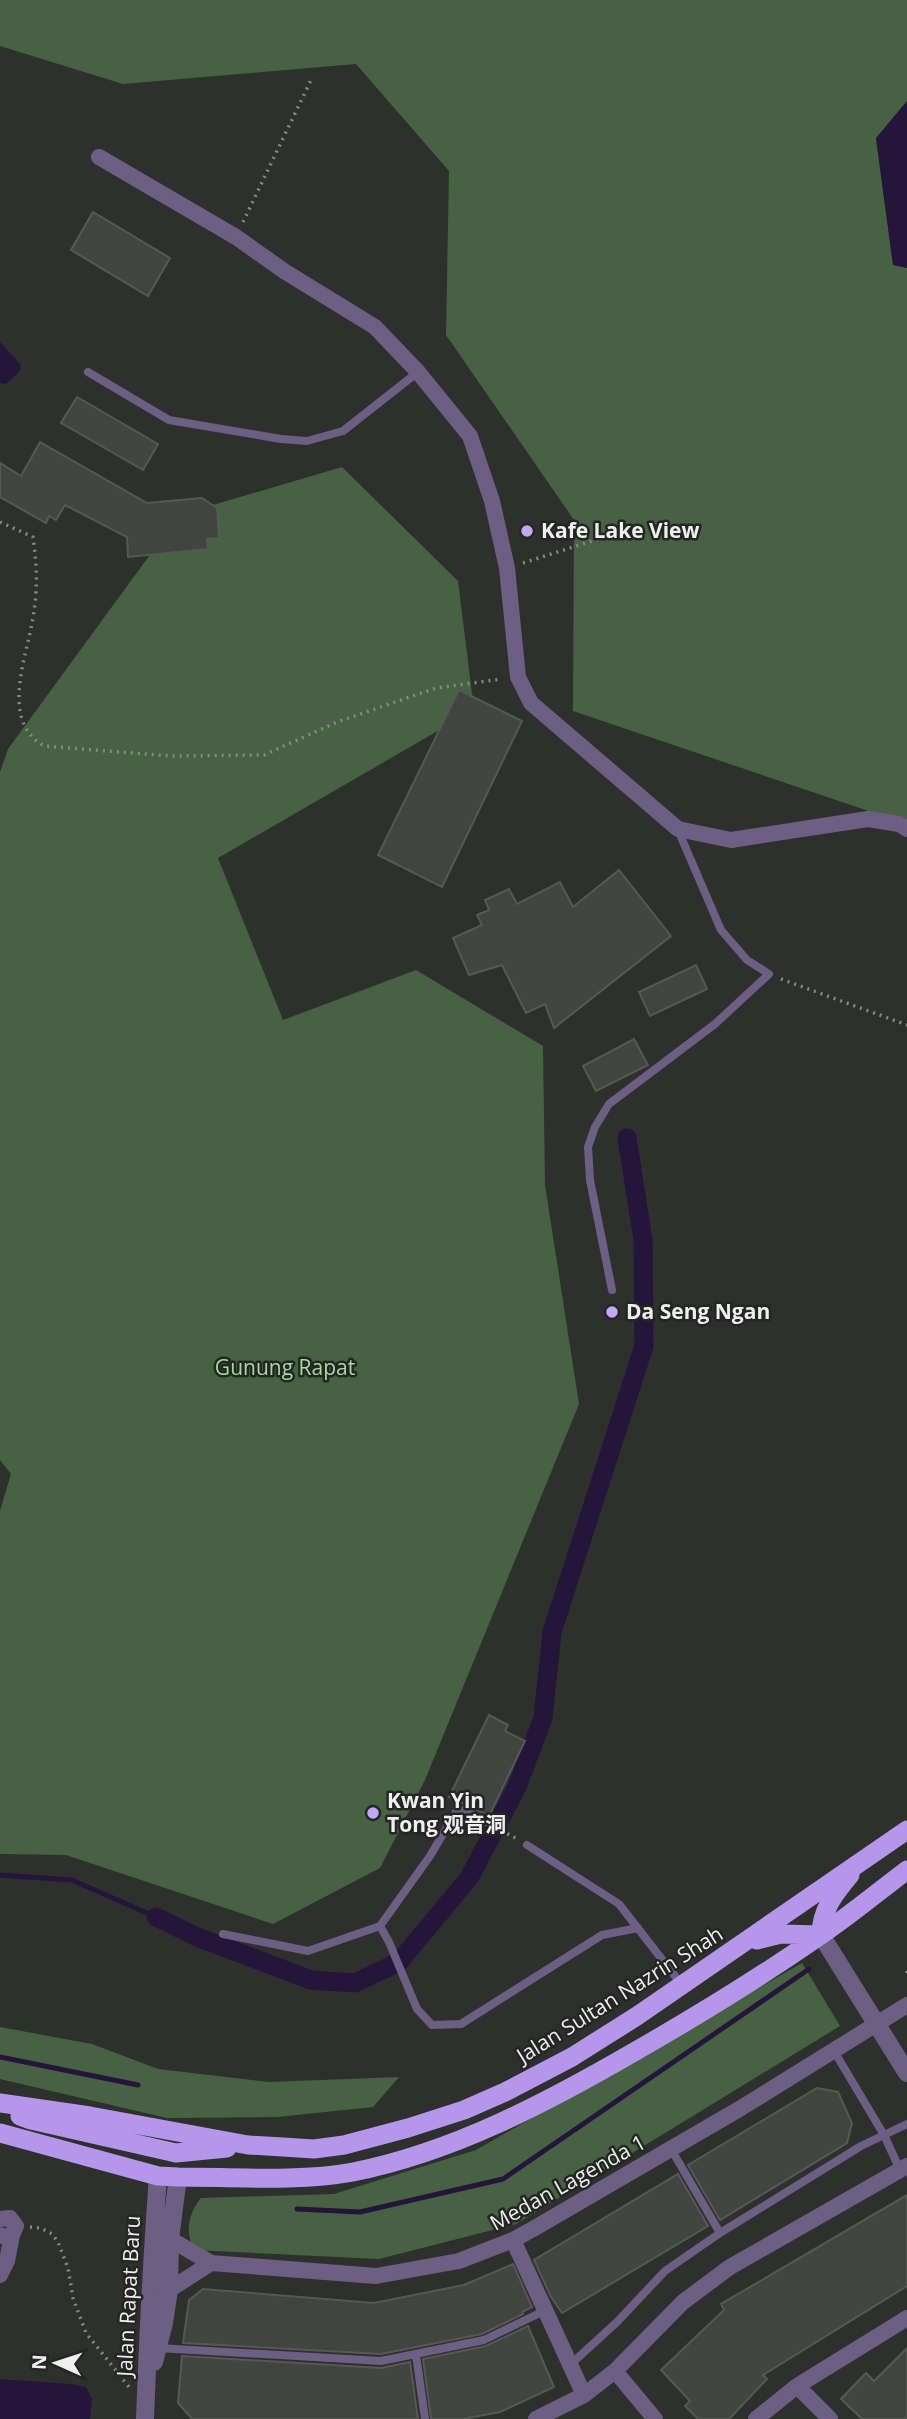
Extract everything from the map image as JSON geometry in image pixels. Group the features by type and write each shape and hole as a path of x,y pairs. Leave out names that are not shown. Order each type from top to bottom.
{"highway":[{"name":"Jalan Sultan Nazrin Shah","path":"0,2105 90,2116 248,2145 314,2149 344,2146 464,2110 572,2057 740,1946 907,1830"},
{"path":"821,1935 821,1920 829,1903 860,1862"},
{"path":"0,2133 168,2176 331,2175 416,2156 504,2121 590,2077 765,1973 821,1935 907,1870"},
{"path":"740,1946 781,1934 821,1935"},
{"path":"0,2105 31,2120 176,2153 248,2145"},
{"path":"168,2176 176,2153"}],"street":[{"path":"99,157 236,237 284,271 375,327 418,372 470,436 492,502 507,568 517,677 531,703 678,829 731,840 868,819 899,824 907,829"},
{"path":"821,1935 907,2073"},
{"name":"Medan Lagenda 1","path":"211,2263 376,2276 459,2261 513,2241 671,2149 907,2005"},
{"path":"536,2419 584,2395 615,2371 683,2302 712,2279 904,2168"},
{"path":"148,2386 164,2323 169,2290 168,2176"},
{"name":"Jalan Rapat Baru","path":"145,2414 148,2326 168,2176"},
{"path":"0,2219 12,2219 7,2261 0,2275"},
{"path":"169,2290 211,2263 170,2239"},
{"path":"513,2241 584,2395"},
{"path":"756,2419 797,2386 907,2318"},
{"path":"615,2371 655,2419"},
{"path":"797,2386 830,2419"}],"lane":[{"path":"88,372 169,420 307,441 343,431 418,372"},
{"path":"612,1290 590,1180 588,1147 596,1127 609,1104 715,1024 769,974 747,960 721,930 678,829"},
{"path":"223,1934 308,1951 380,1926 430,1856 456,1812 464,1810 486,1822"},
{"path":"527,1845 619,1904 682,1985"},
{"path":"380,1926 417,2009 432,2025 461,2024 602,1935 638,1928"},
{"path":"834,2050 904,2168"},
{"path":"571,2364 617,2322 665,2271 861,2146 907,2124"},
{"path":"671,2149 720,2234"},
{"path":"158,2348 381,2361 484,2340 546,2311"},
{"path":"416,2355 425,2419"}],"path":[{"path":"236,237 311,80"},
{"path":"0,522 33,537 38,578 33,621 14,688 15,707 20,725 33,741 44,746 171,756 264,755 337,722 436,688 517,677"},
{"path":"507,568 611,535"},
{"path":"769,974 907,1026"},
{"path":"486,1822 527,1845"},
{"path":"9,2232 41,2228 52,2234 58,2242 68,2268 73,2298 86,2333 145,2414"}],"green space":[{"path":"0,0 907,0 907,101 876,139 893,264 907,268 907,824 573,711 574,520 446,335 449,171 356,64 123,84 0,46"},
{"name":"Gunung Rapat","path":"342,467 458,581 474,710 218,858 283,1020 416,970 543,1046 545,1185 579,1404 425,1780 380,1868 273,1924 66,1855 0,1854 0,1511 11,1474 0,1460 0,772 8,749 179,515"},
{"path":"802,1963 840,2026 516,2224 379,2259 194,2250 191,2244 189,2223 201,2198 334,2194 476,2150"},
{"path":"0,2027 92,2044 158,2069 269,2082 399,2077 373,2107 277,2117 167,2118 0,2079"}],"shaded area":[{"path":"907,101 907,268 893,265 876,138"},
{"path":"0,342 21,365 20,371 6,384 0,383"},
{"path":"0,2379 86,2387 92,2399 90,2419 0,2419"}],"building":[{"path":"93,212 170,258 148,296 71,250"},
{"path":"77,397 158,444 143,470 61,423"},
{"path":"40,442 147,503 202,498 217,508 219,538 207,539 208,549 128,557 127,537 65,505 56,520 49,516 46,523 0,497 0,463 21,476"},
{"path":"459,690 522,721 442,887 378,855"},
{"path":"619,870 671,936 554,1028 545,1004 526,1013 502,965 469,975 453,938 482,925 477,915 489,910 485,900 509,889 517,904 560,882 573,907"},
{"path":"696,965 707,989 650,1016 639,992"},
{"path":"634,1039 648,1065 596,1091 583,1066"},
{"path":"489,1715 508,1725 505,1731 525,1741 489,1816 449,1797"},
{"path":"817,2088 838,2092 852,2123 847,2143 720,2220 688,2165"},
{"path":"678,2174 708,2226 562,2313 551,2297 534,2260"},
{"path":"907,2195 907,2286 763,2375 767,2379 729,2419 698,2419 685,2406 690,2401 661,2370 724,2310 721,2304"},
{"path":"513,2264 532,2307 482,2334 381,2354 183,2343 189,2300 203,2289 374,2303 464,2285"},
{"path":"528,2326 554,2387 500,2412 463,2419 431,2419 423,2359 486,2346"},
{"path":"907,2348 907,2419 862,2419 841,2399 866,2373 874,2381"},
{"path":"182,2356 381,2368 410,2362 418,2419 192,2419 178,2403"}],"waterway":[{"path":"156,1917 197,1937 311,1980 355,1983 399,1962 469,1878 517,1787 543,1718 552,1632 644,1346 643,1240 627,1138"},
{"path":"0,1875 72,1880 156,1917"},
{"path":"297,2209 360,2212 503,2179 809,1969"},
{"path":"0,2057 138,2085"}],"place":[{"name":"Kafe Lake View","path":"527,531"},
{"name":"Da Seng Ngan","path":"612,1312"},
{"name":"Kwan Yin Tong 观音洞","path":"373,1813"}]}
